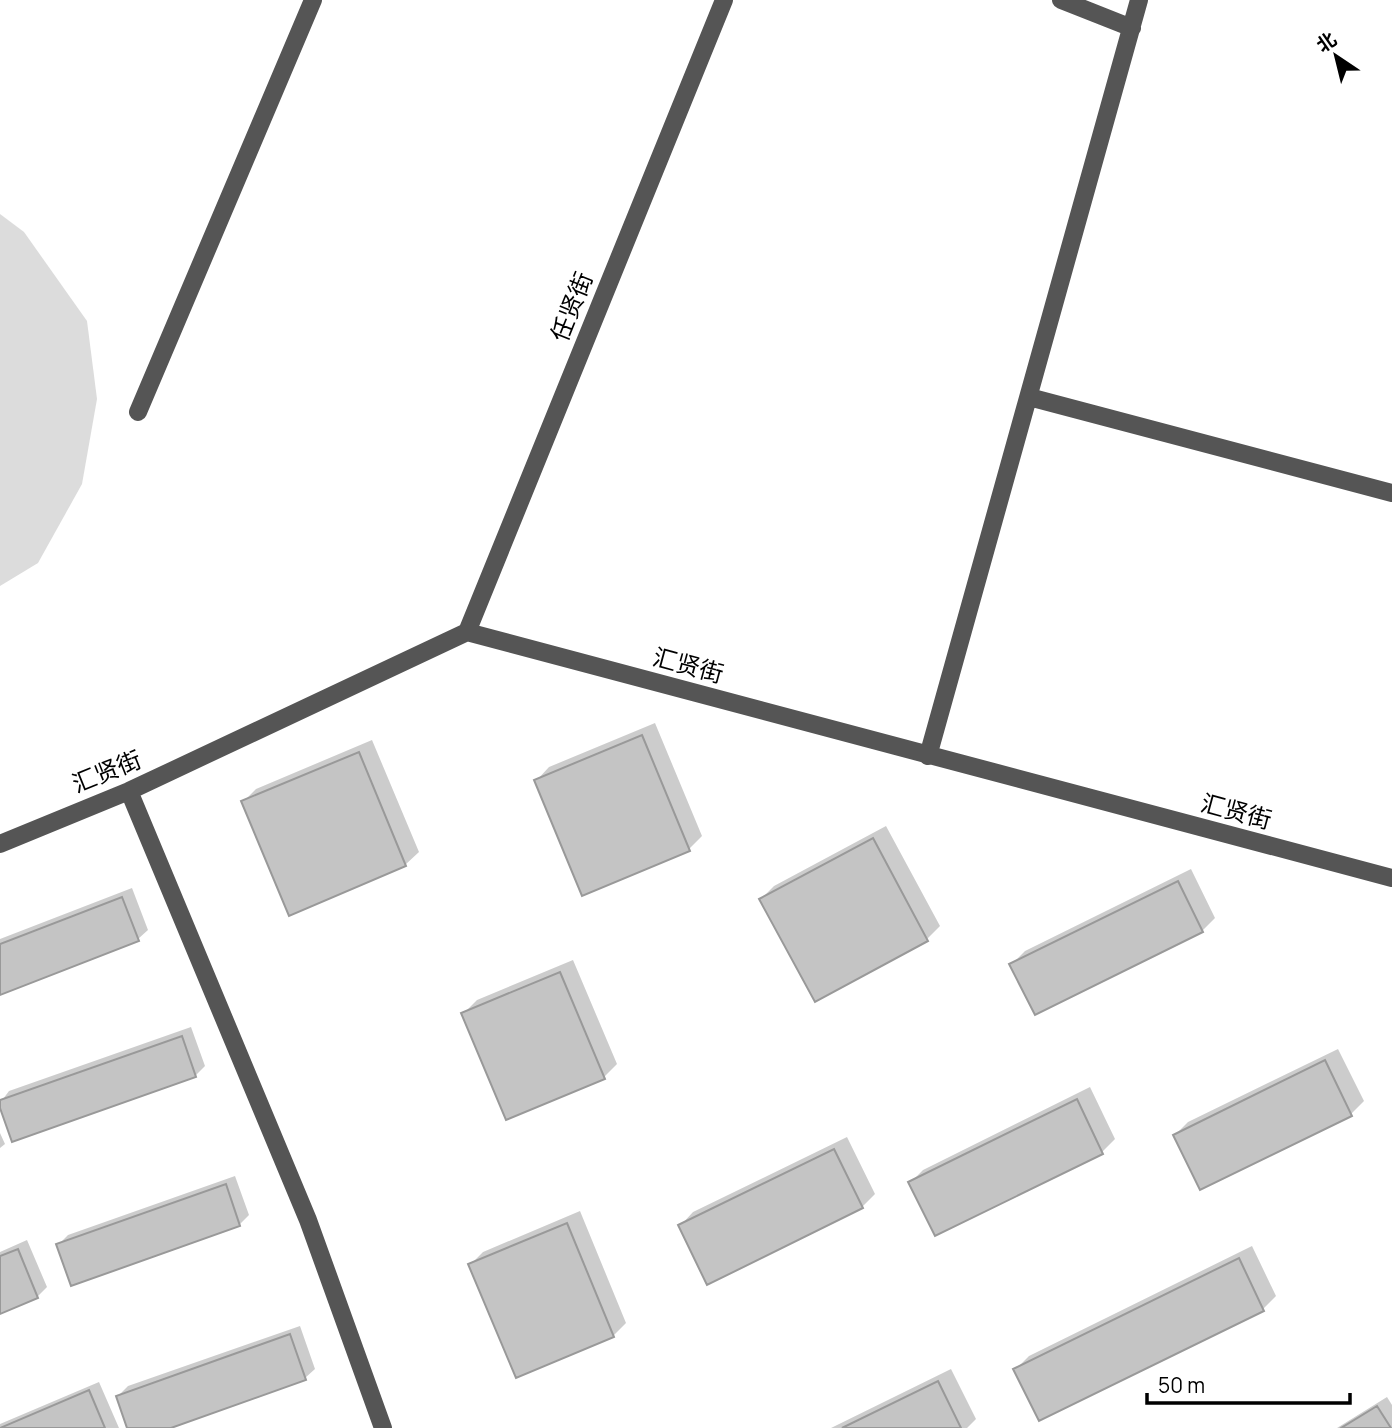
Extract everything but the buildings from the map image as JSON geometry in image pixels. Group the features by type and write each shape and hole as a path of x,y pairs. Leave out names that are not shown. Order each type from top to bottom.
{"street":[{"path":"138,412 313,0"},
{"name":"任贤街","path":"467,632 723,0"},
{"path":"1061,0 1132,28"},
{"path":"928,756 1139,0"},
{"path":"1029,397 1392,493"},
{"name":"汇贤街","path":"0,844 129,791 467,632 1392,878"},
{"path":"129,791 307,1220 383,1428"}],"shaded area":[{"path":"0,214 24,232 87,321 97,399 82,484 38,563 0,586"}]}
